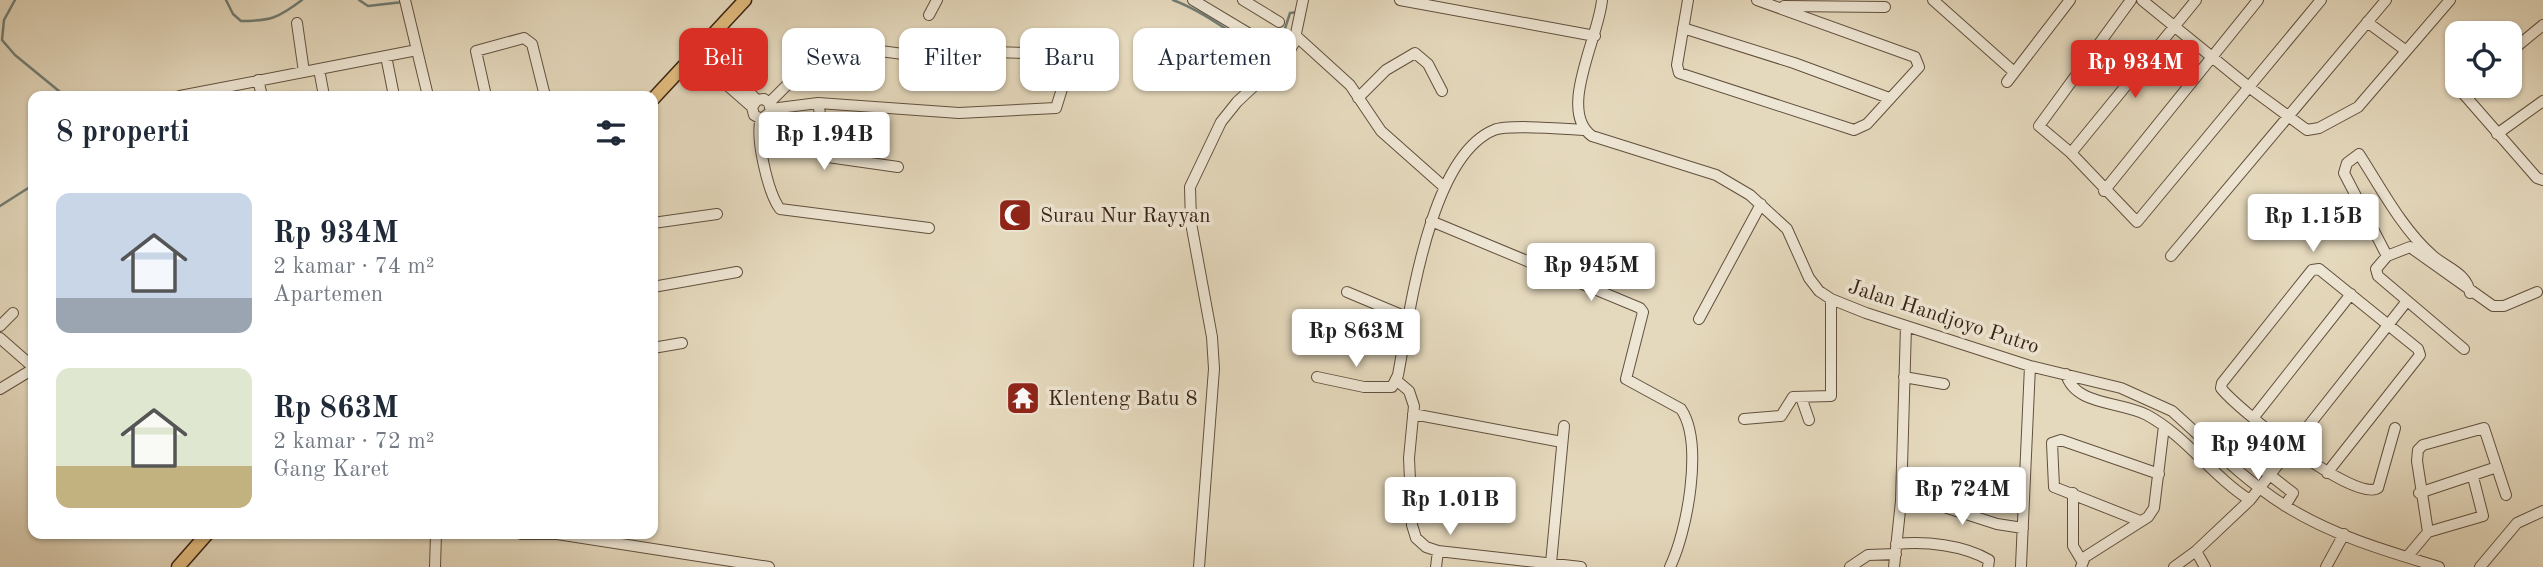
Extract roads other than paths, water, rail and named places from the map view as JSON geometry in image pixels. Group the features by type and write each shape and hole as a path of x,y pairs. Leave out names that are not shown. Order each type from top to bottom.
{"main road":[{"path":"720,28 745,0"},
{"path":"658,94 679,72"},
{"path":"178,567 203,539"}],"street":[{"path":"929,15 937,0"},
{"path":"1194,0 1240,28"},
{"path":"1243,0 1279,22"},
{"path":"1296,31 1303,0"},
{"path":"1400,0 1595,36"},
{"path":"1394,383 1432,221 1443,186 1466,150 1497,129 1584,130 1578,117 1576,97 1595,36 1601,0"},
{"path":"1688,0 1676,65 1683,75 1854,130 1867,124 1919,67 1918,60 1756,0"},
{"path":"1933,0 2014,72"},
{"path":"2007,82 2070,0"},
{"path":"2131,0 2040,124 2071,153 2104,191 2139,221 2321,0"},
{"path":"2142,0 2250,88 2307,130 2313,130 2352,112 2451,0"},
{"path":"2071,153 2196,0"},
{"path":"2104,191 2258,0"},
{"path":"2171,256 2386,0"},
{"path":"406,3 427,91"},
{"path":"1777,6 1885,7"},
{"path":"2367,22 2405,50"},
{"path":"297,23 304,72"},
{"path":"2522,42 2543,25"},
{"path":"1683,28 1794,63 1889,98"},
{"path":"1296,36 1325,59 1358,98 1381,131 1443,186"},
{"path":"485,91 476,51 524,38 532,44 544,91"},
{"path":"761,119 769,115 770,106 823,51 842,46 926,57 958,51 1063,54 1072,60 1056,108 959,113 818,103 770,106"},
{"path":"221,91 258,80 418,50"},
{"path":"1358,98 1386,69 1415,53 1428,64 1442,92"},
{"path":"386,56 393,91"},
{"path":"319,69 323,91"},
{"path":"258,80 261,91"},
{"path":"740,91 754,104 754,115 761,119"},
{"path":"1199,567 1214,369 1212,337 1191,223 1190,187 1222,122 1249,91"},
{"path":"2467,98 2536,178 2543,180"},
{"path":"754,104 764,99 770,106"},
{"path":"2497,134 2543,101"},
{"path":"818,103 828,157 898,167"},
{"path":"761,119 761,148 773,194 780,209 929,229"},
{"name":"Jalan Handjoyo Putro","path":"1584,130 1592,136 1716,175 1761,204 1787,229 1809,278 1819,291 1831,299 2030,366 2121,388 2158,402 2172,411 2258,488 2285,506 2344,534 2439,567"},
{"path":"2387,256 2344,173 2347,163 2359,154 2407,227 2432,256 2465,278 2470,293"},
{"path":"1699,319 1761,204"},
{"path":"658,222 717,214"},
{"path":"1432,221 1640,308 1643,317 1626,379 1684,414 1694,458 1681,536 1670,567"},
{"path":"2464,349 2376,272 2387,256 2410,247 2470,293 2498,307 2537,292"},
{"path":"2327,473 2420,355 2418,349 2351,294 2319,269 2312,270 2222,383 2224,392 2290,447 2327,473 2374,492 2378,488 2395,428"},
{"path":"658,286 737,272"},
{"path":"1347,292 1409,318"},
{"path":"2254,417 2351,294"},
{"path":"1744,419 1782,416 1791,398 1828,397 1831,394 1831,299"},
{"path":"2174,567 2196,551 2250,500 2407,300"},
{"path":"0,326 13,313"},
{"path":"1894,567 1901,501 1906,326"},
{"path":"0,338 28,363"},
{"path":"658,347 682,343"},
{"path":"2021,566 2030,366"},
{"path":"0,390 28,371"},
{"path":"2066,373 2069,385 2081,395 2132,409 2177,434 2232,489 2250,500"},
{"path":"1317,377 1364,387 1394,383 1412,396 1409,458 1412,525 1416,538 1438,551 1581,567"},
{"path":"1904,377 1944,384"},
{"path":"1801,397 1809,420"},
{"path":"1413,414 1562,442"},
{"path":"1556,565 1564,426"},
{"path":"2073,494 2073,545 2082,564 2148,517 2154,508 2164,426"},
{"path":"2428,532 2420,493 2417,455 2423,445 2484,428 2506,495"},
{"path":"2140,521 2054,487 2052,443 2054,440 2159,474"},
{"path":"2229,462 2234,456 2243,454 2270,472 2293,493 2285,506"},
{"path":"2420,493 2497,467"},
{"path":"2407,557 2428,532 2483,516 2473,477"},
{"path":"1901,501 1938,505 1997,524 2023,528"},
{"path":"2482,567 2517,523 2543,511"},
{"path":"2326,567 2344,534"},
{"path":"435,567 436,539"},
{"path":"584,539 711,563 769,567"},
{"path":"1850,567 1868,555 1935,544 1980,555 1989,560 1988,567"},
{"path":"1436,567 1438,551"},
{"path":"2196,551 2205,567"}],"waterway":[{"path":"15,0 4,20 2,40 15,55 59,91"},
{"path":"226,0 233,14 241,21 274,17 302,0"},
{"path":"359,0 368,6 403,2"},
{"path":"1173,0 1215,22 1242,40 1259,57 1269,61 1280,44 1290,13 1298,12"},
{"path":"0,206 28,188"}],"place":[{"name":"Surau Nur Rayyan","path":"1015,215"},
{"name":"Klenteng Batu 8","path":"1023,398"}]}
